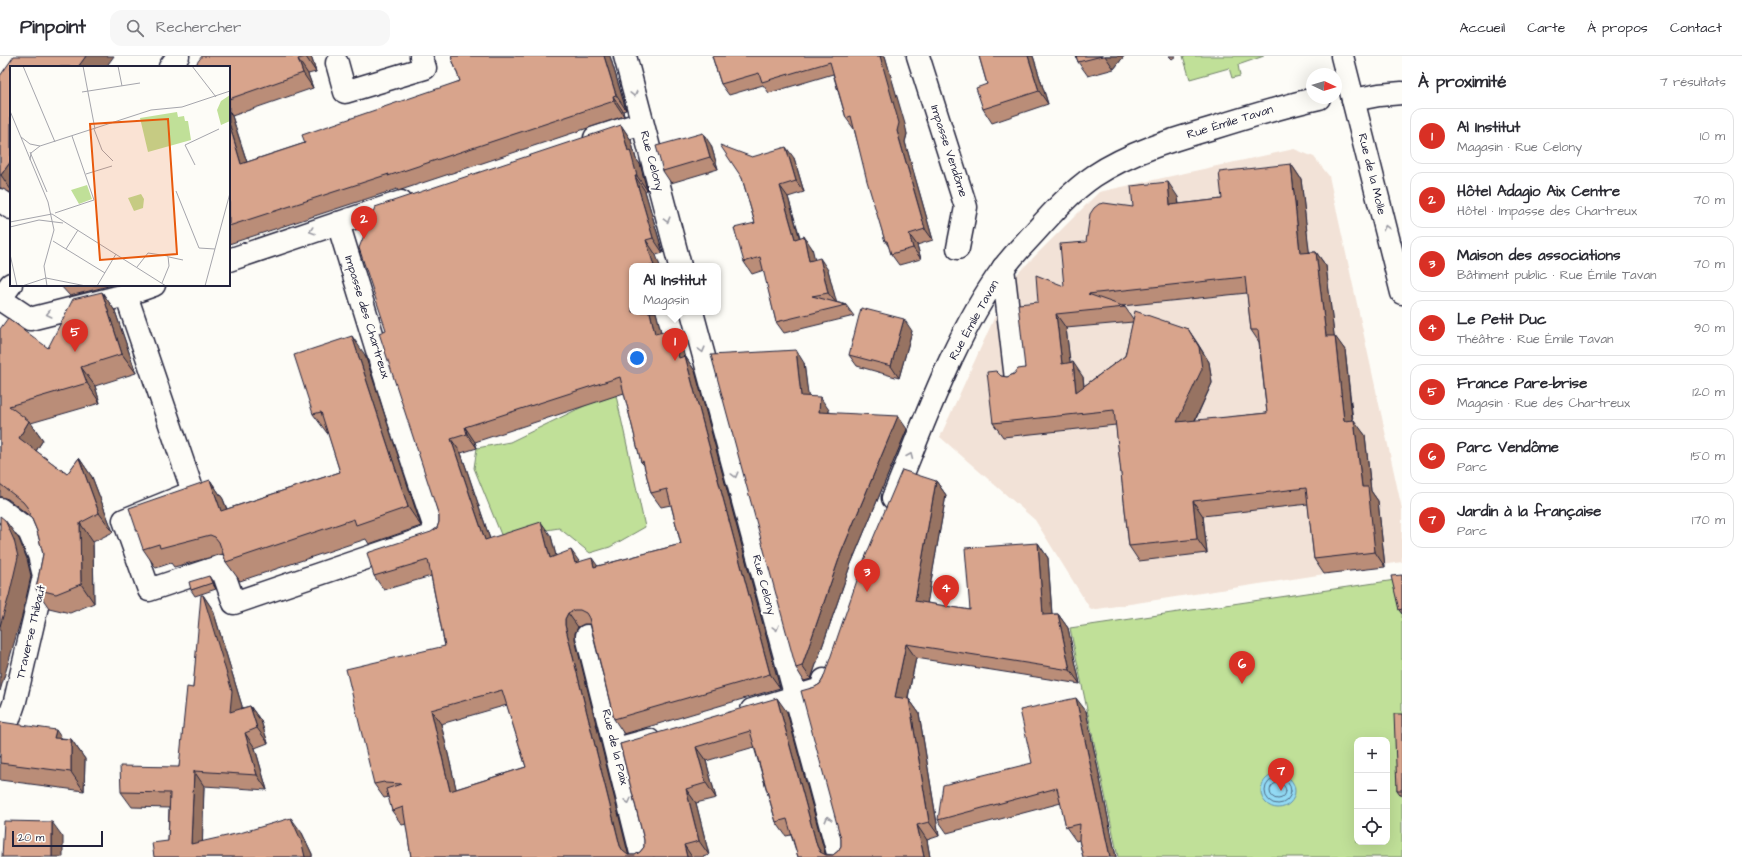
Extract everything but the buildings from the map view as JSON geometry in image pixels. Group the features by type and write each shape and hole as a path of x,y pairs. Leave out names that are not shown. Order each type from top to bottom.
{"street":[{"path":"171,66 178,56"},
{"path":"337,63 345,92 425,68 421,56"},
{"name":"Rue Celony","path":"625,56 679,263"},
{"name":"Impasse Vendôme","path":"918,56 966,207 958,248"},
{"name":"Rue de la Molle","path":"1342,56 1347,95 1402,293"},
{"path":"1347,95 1402,93"},
{"name":"Rue Émile Tavan","path":"884,518 957,347 986,294 1003,268 1048,217 1069,196 1094,176 1129,157 1160,144 1283,106 1306,101"},
{"path":"579,144 642,123"},
{"path":"230,260 420,196"},
{"path":"0,200 10,207"},
{"name":"Impasse des Chartreux","path":"126,295 193,492 124,520 149,590 221,566 234,603 437,534 396,412 338,223"},
{"path":"1003,268 1016,380"},
{"path":"10,285 0,299 30,319 126,295 151,286"},
{"name":"Rue Celony","path":"693,315 839,857"},
{"name":"Traverse Thibaut","path":"0,509 29,530 39,556 44,576 15,701 0,745"},
{"name":"Rue de la Paix","path":"587,636 642,857"},
{"path":"735,715 821,689 830,662"},
{"path":"616,749 668,734"}],"shaded area":[{"path":"1294,149 1314,157 1329,176 1402,509 1402,562 1091,610 1035,520 940,437 1012,279 1099,192"}],"green space":[{"path":"1183,56 1264,56 1238,65 1240,76 1232,78 1229,68 1190,79"},
{"path":"615,391 645,527 610,547 590,553 559,528 502,537 474,468 477,448 510,442"},
{"path":"1402,579 1402,857 1118,857 1070,628"}],"water":[{"path":"1275,774 1281,774 1290,779 1294,785 1294,797 1290,803 1281,808 1275,808 1266,803 1261,794 1261,788 1266,779"}],"place":[{"name":"Hôtel Adagio Aix Centre","path":"364,239"},
{"name":"France Pare-brise","path":"75,352"},
{"name":"Al Institut","path":"675,361"},
{"name":"Maison des associations","path":"867,592"},
{"name":"Le Petit Duc","path":"946,608"},
{"name":"Parc Vendôme","path":"1242,684"},
{"name":"Jardin à la française","path":"1281,791"}]}
